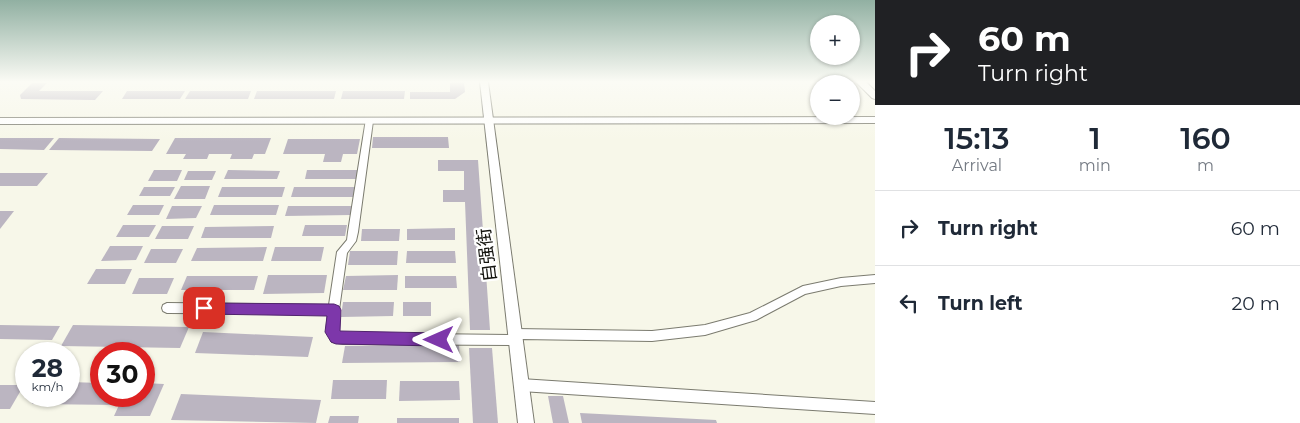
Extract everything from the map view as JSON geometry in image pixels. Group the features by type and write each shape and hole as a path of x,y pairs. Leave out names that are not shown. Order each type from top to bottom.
{"main road":[{"path":"0,121 369,121 810,114"},
{"path":"860,114 875,114"},
{"path":"0,115 875,120"}],"street":[{"name":"自强街","path":"486,102 526,423"},
{"path":"369,121 353,232 351,241 342,252 332,332 336,338 652,336 705,330 752,317 803,290 842,282 875,280"},
{"path":"167,308 334,310"},
{"path":"521,385 875,408"}],"building":[{"path":"373,137 448,137 449,148 372,148"},
{"path":"0,138 54,138 44,150 0,149"},
{"path":"59,138 160,139 152,151 49,150"},
{"path":"175,138 271,138 265,154 254,154 252,159 230,159 232,154 209,154 207,159 183,159 186,154 166,154"},
{"path":"288,139 360,139 357,154 343,154 341,162 323,162 325,154 283,154"},
{"path":"438,160 478,160 490,330 470,330 465,202 443,202 443,190 464,190 464,171 438,171"},
{"path":"154,170 182,170 177,181 148,181"},
{"path":"228,170 280,171 277,179 224,179"},
{"path":"307,170 360,170 359,179 305,179"},
{"path":"188,171 216,171 212,180 184,180"},
{"path":"0,173 48,173 37,186 0,186"},
{"path":"181,186 210,186 205,199 174,199"},
{"path":"144,187 175,187 170,196 139,196"},
{"path":"222,187 285,187 282,197 218,197"},
{"path":"294,187 356,187 355,197 291,197"},
{"path":"133,205 164,205 159,215 127,215"},
{"path":"214,205 279,205 276,215 210,215"},
{"path":"172,206 202,206 196,218 166,219"},
{"path":"288,206 353,206 351,215 285,216"},
{"path":"0,211 14,211 0,229"},
{"path":"123,225 156,225 149,237 116,237"},
{"path":"305,225 347,225 345,236 302,236"},
{"path":"162,226 194,226 188,239 155,239"},
{"path":"274,226 271,238 201,238 205,227"},
{"path":"455,228 455,240 407,240 407,229"},
{"path":"362,229 400,229 399,241 361,241"},
{"path":"110,246 143,246 136,260 101,261"},
{"path":"267,247 263,261 191,261 197,248"},
{"path":"275,247 324,247 321,261 271,261"},
{"path":"151,249 183,249 176,263 144,263"},
{"path":"350,251 398,251 397,265 348,265"},
{"path":"407,251 455,251 456,263 406,263"},
{"path":"96,269 132,269 125,284 87,284"},
{"path":"268,275 327,275 324,293 263,294"},
{"path":"398,275 397,290 343,290 346,276"},
{"path":"187,276 258,276 254,290 181,290"},
{"path":"405,276 456,276 457,288 405,288"},
{"path":"139,278 174,278 167,294 132,294"},
{"path":"343,302 394,302 393,316 341,317"},
{"path":"403,302 431,302 431,316 403,316"},
{"path":"0,325 60,326 52,340 0,339"},
{"path":"73,325 189,327 180,348 155,348 155,342 90,342 90,346 80,346 80,342 63,342"},
{"path":"203,332 313,337 308,357 195,353"},
{"path":"459,345 460,362 342,363 345,346"},
{"path":"469,348 492,348 498,423 473,423"},
{"path":"333,380 387,380 386,399 331,399"},
{"path":"400,381 459,381 460,400 399,401"},
{"path":"80,382 90,383 90,405 80,405"},
{"path":"155,384 164,384 155,405"},
{"path":"0,385 15,385 15,400 10,409 0,409"},
{"path":"181,394 321,400 316,423 171,420"},
{"path":"548,396 563,396 569,423 553,423"},
{"path":"118,407 154,407 150,416 114,416"},
{"path":"580,413 716,420 717,423 582,423"},
{"path":"330,416 359,416 358,423 328,423"},
{"path":"397,418 459,418 459,423 397,423"}],"route":[{"path":"204,308 334,310 332,332 336,338 439,340"}]}
